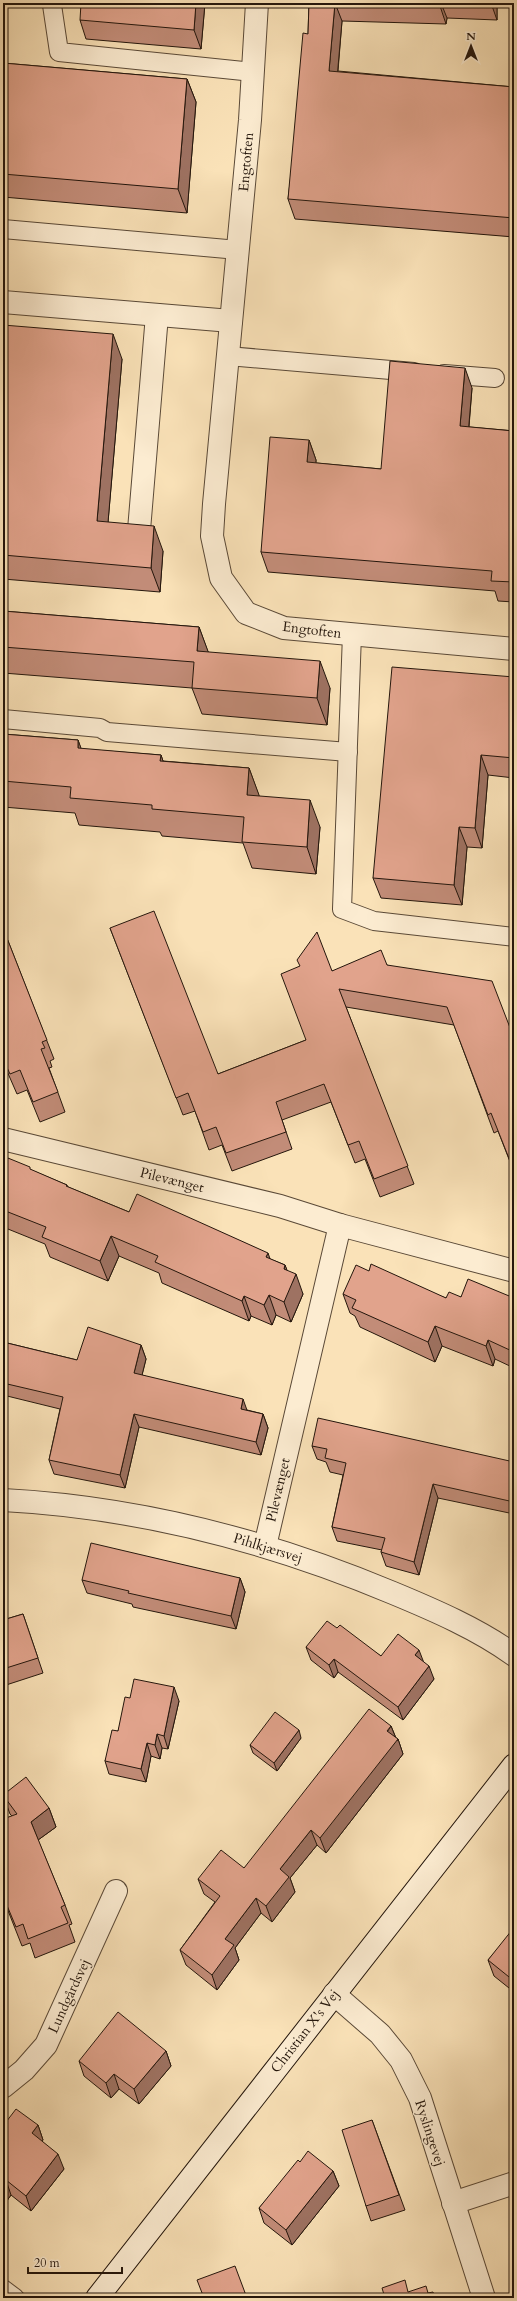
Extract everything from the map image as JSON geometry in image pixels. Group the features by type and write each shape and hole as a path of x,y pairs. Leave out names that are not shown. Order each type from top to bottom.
{"street":[{"name":"Engtoften","path":"257,3 253,72 238,250 212,536 221,578 246,613 284,628 514,649"},
{"path":"3,302 231,321"},
{"path":"139,530 157,315"},
{"name":"Pilevænget","path":"3,1139 280,1206 340,1225 514,1271"},
{"name":"Pilevænget","path":"265,1546 340,1225"},
{"name":"Pihlkjærsvej","path":"3,1500 84,1508 185,1525 265,1546 343,1572 416,1603 496,1642 514,1655"},
{"name":"Christian X's Vej","path":"97,2298 514,1766"},
{"name":"Lundgårdsvej","path":"3,2087 24,2070 46,2044 116,1891"},
{"name":"Ryslingevej","path":"334,1994 380,2034 401,2060 420,2098 484,2298"},
{"path":"453,2203 514,2183"}],"lane":[{"path":"52,5 59,52 253,72"},
{"path":"3,229 238,250"},
{"path":"228,356 495,378"},
{"path":"352,634 342,909 374,921 514,937"},
{"path":"3,720 100,728 107,732 348,752"},
{"path":"3,2290 15,2298"}],"building":[{"path":"81,3 196,3 194,30 80,20"},
{"path":"309,3 335,3 329,71 514,87 514,218 288,199 303,33 308,34"},
{"path":"390,3 439,3 439,4"},
{"path":"3,63 187,79 178,189 3,174"},
{"path":"3,325 113,334 97,521 154,526 151,568 3,555"},
{"path":"390,361 465,368 460,426 514,431 514,582 491,581 492,571 261,552 270,437 309,440 307,462 381,469"},
{"path":"3,611 199,627 197,651 320,661 317,698 192,688 194,662 3,647"},
{"path":"392,667 514,677 514,758 481,755 475,828 459,827 454,885 373,878"},
{"path":"3,734 78,740 78,748 161,755 160,761 249,768 247,795 310,800 307,847 242,842 244,817 152,809 152,805 70,798 71,787 3,781"},
{"path":"154,911 218,1074 306,1040 281,974 300,966 297,960 317,932 332,971 381,950 387,965 492,981 514,1038 514,1171 491,1113 488,1115 447,1007 339,989 408,1166 374,1179 359,1141 348,1145 324,1084 276,1102 286,1132 226,1153 216,1127 203,1132 188,1093 176,1098 110,928"},
{"path":"3,928 47,1040 42,1042 45,1048 41,1049 58,1092 33,1102 20,1070 10,1074 3,1059"},
{"path":"3,1156 30,1167 30,1169 67,1185 66,1186 129,1212 137,1194 268,1253 266,1257 285,1265 284,1269 296,1274 284,1302 269,1295 264,1305 244,1296 242,1301 155,1262 158,1256 111,1236 100,1261 42,1237 46,1227 3,1210"},
{"path":"371,1264 446,1298 449,1292 461,1297 468,1279 514,1298 514,1352 488,1340 486,1346 435,1326 428,1342 352,1308 356,1300 343,1294 356,1265 369,1271"},
{"path":"88,1327 141,1345 134,1373 243,1399 241,1409 263,1414 256,1442 134,1414 120,1475 49,1460 63,1397 3,1383 3,1342 77,1360"},
{"path":"318,1418 514,1462 514,1502 433,1484 414,1562 381,1552 385,1538 332,1527 346,1463 325,1458 327,1449 312,1446"},
{"path":"91,1543 240,1578 231,1616 128,1593 129,1591 82,1580"},
{"path":"23,1614 38,1658 3,1669 3,1620"},
{"path":"327,1621 337,1628 340,1625 381,1656 398,1634 419,1650 415,1655 429,1666 398,1707 334,1659 329,1665 306,1647"},
{"path":"134,1679 174,1687 164,1736 157,1734 155,1745 147,1743 141,1769 105,1761 112,1730 118,1731 125,1697 130,1698"},
{"path":"369,1709 391,1726 387,1731 398,1739 320,1838 311,1830 280,1869 289,1877 266,1906 256,1898 225,1939 234,1945 212,1975 180,1950 220,1896 198,1879 221,1850 244,1868"},
{"path":"275,1712 299,1730 274,1763 250,1745"},
{"path":"26,1777 49,1808 31,1822 65,1905 61,1907 68,1923 28,1939 23,1924 16,1927 3,1896 3,1819 17,1814 3,1795"},
{"path":"512,1930 514,1931 514,1981 488,1960"},
{"path":"118,2012 166,2051 134,2089 114,2074 106,2083 79,2061"},
{"path":"16,2109 38,2125 32,2133 58,2154 26,2196 6,2180 3,2183 3,2126"},
{"path":"372,2120 399,2195 366,2206 342,2130"},
{"path":"308,2151 333,2171 286,2230 259,2208 298,2160 300,2162"},
{"path":"235,2266 247,2298 204,2298 197,2280"},
{"path":"405,2280 408,2292 426,2286 428,2293 433,2292 435,2298 385,2298 382,2288"}]}
